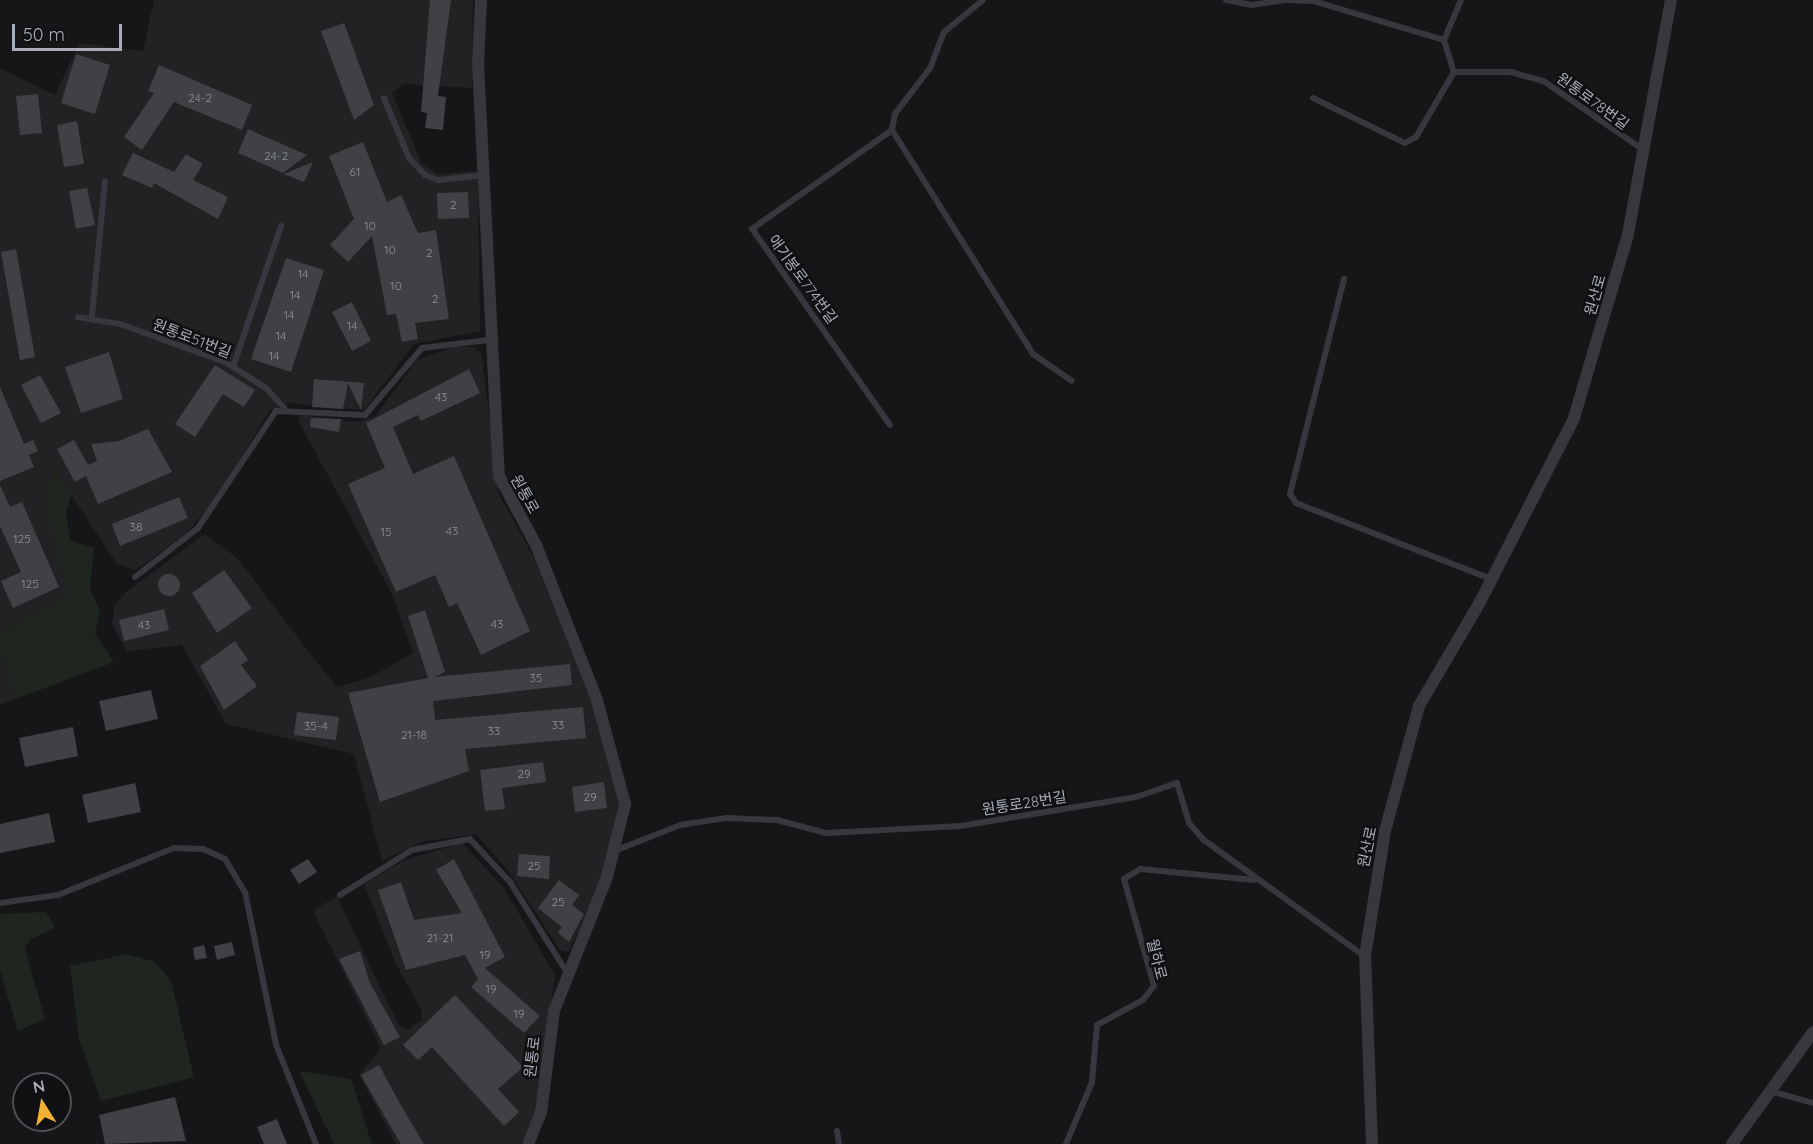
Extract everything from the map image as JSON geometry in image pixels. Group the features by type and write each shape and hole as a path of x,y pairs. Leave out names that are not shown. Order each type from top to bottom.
{"street":[{"name":"원통로","path":"481,0 478,64 485,175 489,340 499,476 536,545 610,737 625,804 616,850 554,1011 541,1112 528,1144"},
{"name":"원산로","path":"1372,1144 1365,956 1385,831 1419,706 1491,579 1574,417 1628,234 1646,151 1671,0"},
{"path":"1732,1144 1813,1032"}],"lane":[{"path":"983,0 944,32 930,68 895,114 892,130 1033,354 1072,381"},
{"path":"1226,0 1251,5 1286,0 1313,1 1444,40"},
{"path":"1313,98 1405,143 1416,137 1454,72 1444,40 1461,0"},
{"name":"원통로78번길","path":"1454,72 1511,72 1545,82 1601,125 1646,151"},
{"path":"384,98 409,158 425,175 438,180 485,175"},
{"name":"애기봉로774번길","path":"890,425 752,229 892,130"},
{"path":"92,316 105,182"},
{"path":"233,367 281,226"},
{"path":"1344,279 1290,494 1296,503 1491,579"},
{"name":"원통로51번길","path":"78,317 92,316 233,367 266,388 284,408"},
{"path":"135,577 198,528 240,471 265,423 284,408 365,415 422,348 489,340"},
{"name":"원통로28번길","path":"616,850 680,825 726,818 777,820 826,833 961,826 1136,797 1177,783 1189,823 1254,880 1365,956"},
{"path":"340,895 412,850 470,839 510,882 568,974"},
{"path":"0,903 58,895 174,848 202,849 225,859 245,892 276,1045 316,1144"},
{"name":"월하로","path":"1066,1144 1092,1082 1097,1025 1143,1000 1154,986 1124,879 1140,869 1254,880"},
{"path":"1770,1090 1813,1103"},
{"path":"837,1131 839,1144"}],"shaded area":[{"path":"154,0 473,0 472,88 404,84 392,93 422,164 437,174 478,171 480,331 414,344 364,410 289,403 270,410 215,501 185,534 136,570 117,564 57,473 48,482 45,502 69,596 0,632 0,68 55,95 80,43 143,51"},
{"path":"454,347 474,347 482,355 498,492 535,560 597,716 619,797 606,868 569,952 560,950 509,872 476,834 421,842 382,861 354,754 226,724 182,645 126,651 112,623 114,607 126,592 205,534 237,558 336,687 369,678 413,653 392,594 298,420 302,415 358,422 375,416 417,360"},
{"path":"57,473 72,493 66,513 70,540 94,548 90,589 100,611 95,634 114,662 18,698 0,653 0,632 69,596 45,502 48,482"},
{"path":"0,653 18,698 0,705"},
{"path":"462,843 504,888 555,975 536,1109 521,1144 396,1144 359,1075 381,1048 313,911 337,896 400,1026 409,1029 422,1020 422,1011 396,964 364,884 404,860"},
{"path":"46,912 55,928 31,939 25,948 45,1019 18,1031 0,970 0,914"},
{"path":"127,954 155,962 171,981 194,1077 101,1101 79,1039 70,966"},
{"path":"299,1071 351,1079 372,1144 334,1144"}],"building":[{"path":"430,0 451,0 438,96 446,97 443,130 425,128 427,113 421,112"},
{"path":"344,23 374,105 354,120 321,31"},
{"path":"76,54 110,65 95,114 61,103"},
{"path":"159,65 252,105 242,130 174,102 142,150 124,137 154,93 148,91"},
{"path":"38,94 42,133 20,135 16,96"},
{"path":"77,121 84,164 64,167 57,125"},
{"path":"248,129 307,155 283,173 238,153"},
{"path":"363,142 387,202 401,195 418,233 436,230 449,319 415,323 418,339 402,342 396,314 387,315 372,236 348,262 330,245 354,219 329,156"},
{"path":"133,153 174,172 186,154 203,164 193,180 228,197 218,219 154,183 152,188 122,175"},
{"path":"313,162 304,182 284,174"},
{"path":"87,188 95,225 76,229 69,191"},
{"path":"468,192 469,218 438,219 437,193"},
{"path":"16,249 35,357 20,360 1,252"},
{"path":"286,258 324,270 291,372 251,359"},
{"path":"352,302 371,341 352,351 332,312"},
{"path":"109,352 123,399 81,413 65,367"},
{"path":"215,365 255,390 244,407 223,394 195,437 175,424"},
{"path":"469,369 480,393 421,421 418,415 393,427 413,474 454,456 530,631 481,655 457,603 449,607 435,575 396,592 348,484 385,468 366,423"},
{"path":"40,375 61,413 41,423 21,385"},
{"path":"314,379 364,383 361,410 348,383 343,409 312,407"},
{"path":"0,387 24,444 33,440 38,451 29,455 34,467 0,481"},
{"path":"311,418 341,419 339,432 310,427"},
{"path":"148,429 172,472 98,504 86,476 75,482 57,449 74,440 88,465 97,461 91,444 119,441"},
{"path":"0,485 10,507 22,502 59,587 13,608 1,581 21,572 0,526"},
{"path":"179,497 188,518 120,546 112,524"},
{"path":"224,570 252,608 217,633 192,593"},
{"path":"169,574 177,577 180,585 177,593 169,596 161,593 158,585 161,577"},
{"path":"164,609 169,630 124,641 119,620"},
{"path":"425,610 445,672 434,677 570,664 572,685 433,701 435,720 583,707 586,738 465,749 469,771 380,802 348,693 428,678 408,616"},
{"path":"235,641 248,660 241,665 257,686 224,710 200,666"},
{"path":"151,690 158,719 106,731 99,701"},
{"path":"297,712 339,717 336,740 294,735"},
{"path":"73,727 78,756 25,767 19,738"},
{"path":"543,762 546,782 502,788 505,809 485,811 480,770"},
{"path":"604,782 607,808 575,812 572,787"},
{"path":"135,783 141,812 88,823 82,795"},
{"path":"49,813 55,842 0,853 0,824"},
{"path":"519,854 550,856 549,879 517,876"},
{"path":"308,859 317,872 299,884 290,870"},
{"path":"454,859 505,957 485,968 540,1016 524,1033 471,987 478,979 465,955 406,970 378,890 401,882 414,920 462,913 436,870"},
{"path":"559,880 579,895 572,905 584,914 569,942 558,933 562,927 538,908"},
{"path":"232,942 235,955 217,960 214,946"},
{"path":"204,945 207,958 195,960 193,948"},
{"path":"360,951 370,983 400,1037 384,1045 339,959"},
{"path":"455,995 523,1067 498,1089 519,1112 504,1126 432,1047 418,1060 403,1045"},
{"path":"379,1065 424,1144 401,1144 361,1075"},
{"path":"175,1097 186,1141 105,1144 99,1115"},
{"path":"277,1119 287,1144 264,1144 257,1127"}]}
